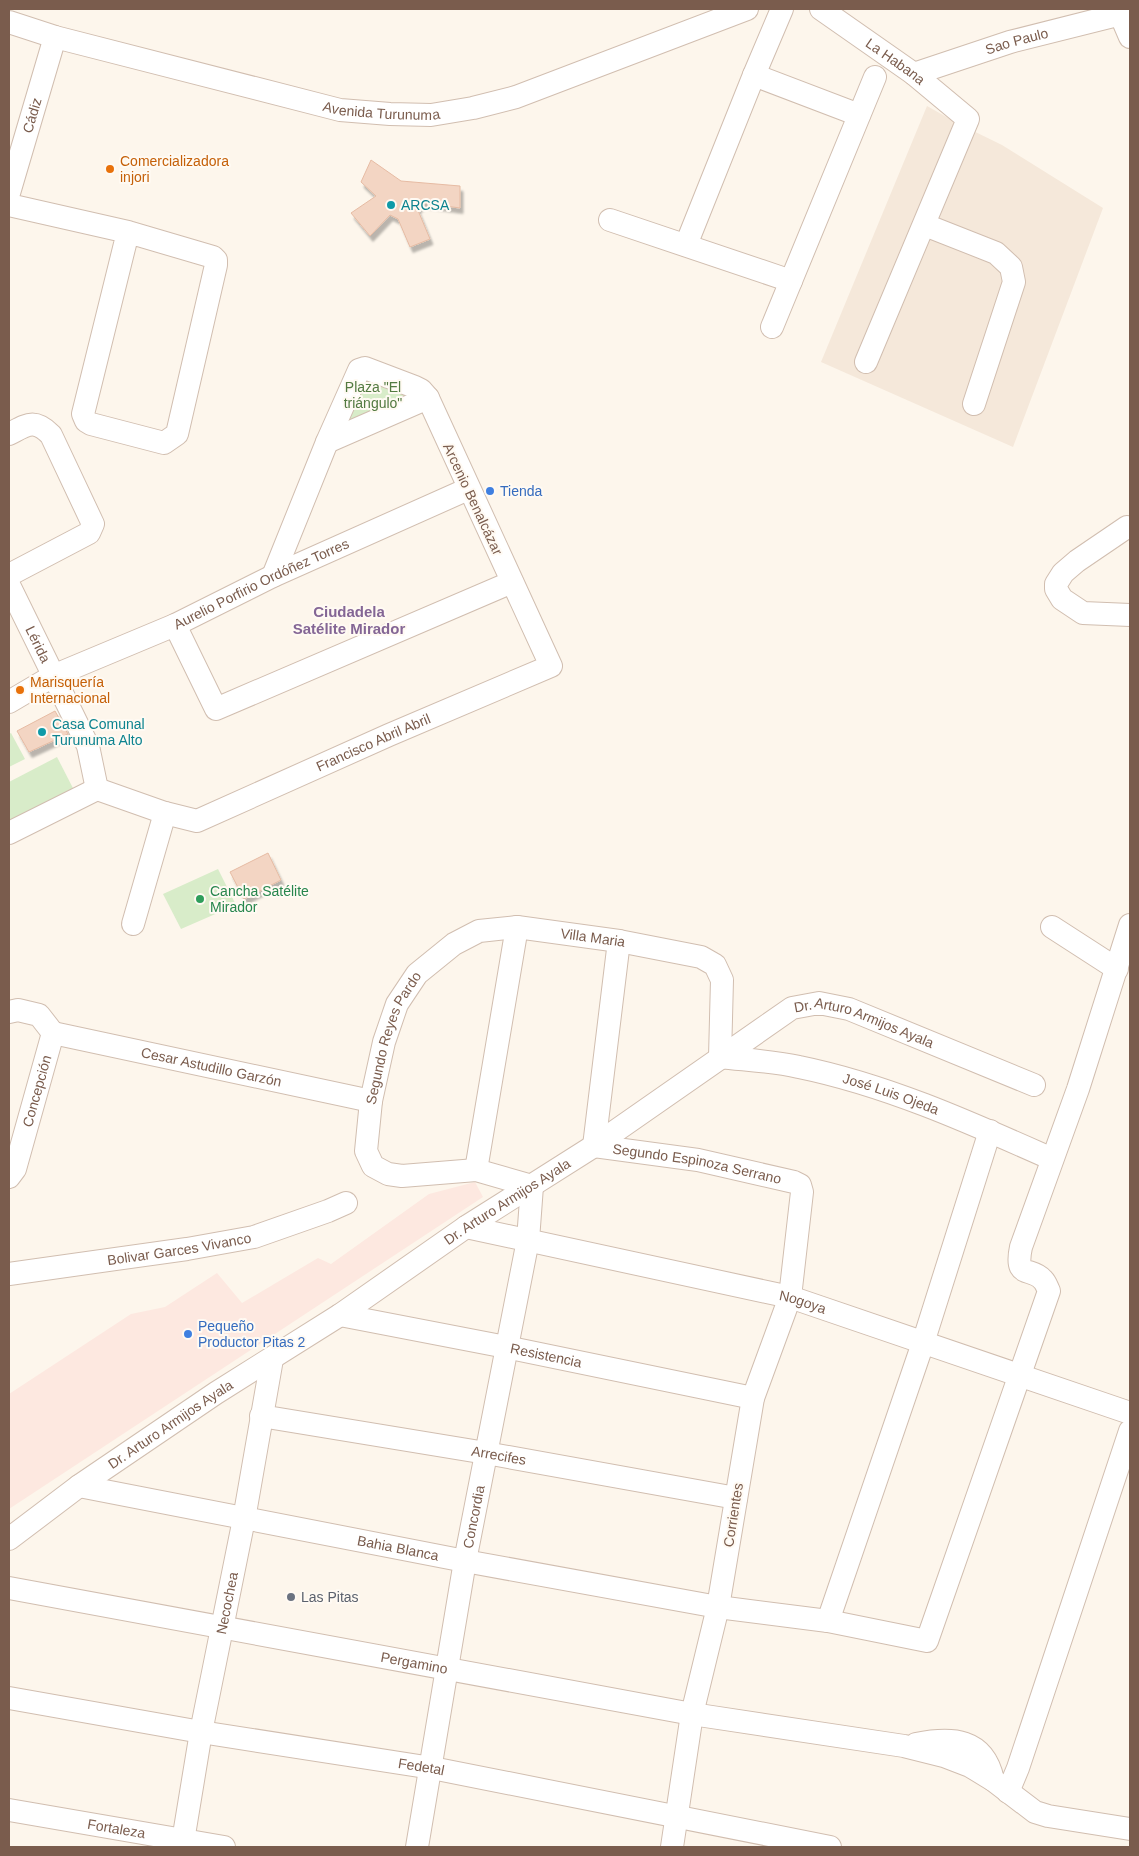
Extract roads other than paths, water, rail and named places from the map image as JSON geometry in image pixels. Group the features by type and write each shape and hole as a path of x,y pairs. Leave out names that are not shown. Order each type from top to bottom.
{"street":[{"name":"Avenida Turunuma","path":"9,22 55,37 340,110 390,114 431,114 473,108 516,96 747,9"},
{"path":"686,245 782,9"},
{"name":"La Habana","path":"821,9 914,74 968,119 925,225"},
{"path":"1120,11 1130,37"},
{"name":"Sao Paulo","path":"914,74 1010,42 1120,11"},
{"name":"Cádiz","path":"9,193 55,37"},
{"path":"754,75 859,114"},
{"path":"772,327 875,77"},
{"path":"9,206 128,232 213,257 216,260 177,434 164,443 91,424 86,421 83,414 128,232"},
{"path":"610,220 791,281"},
{"path":"866,362 925,225 996,253 1011,267 1014,282 974,404"},
{"path":"274,576 327,442 358,370 362,368 415,387 428,398 327,442"},
{"name":"Arcenio Benalcázar","path":"428,398 468,489 551,666"},
{"path":"9,575 89,533 93,524 51,435 35,424 19,429"},
{"name":"Aurelio Porfirio Ordóñez Torres","path":"9,702 54,676 174,625 274,576 468,489"},
{"path":"1127,526 1063,573 1056,584 1056,589 1062,599 1083,613 1130,615"},
{"path":"174,625 216,709 512,582"},
{"name":"Lérida","path":"9,585 88,746 97,789"},
{"name":"Francisco Abril Abril","path":"165,813 197,821 389,735 551,666"},
{"path":"9,833 97,789 165,813 133,924"},
{"path":"1021,1376 1049,1291 1042,1279 1024,1270 1018,1260 1021,1247 1078,1089 1130,925"},
{"path":"517,926 476,1170 532,1186"},
{"name":"Villa Maria","path":"454,944 479,931 517,926 619,941 701,957 715,965 722,980 720,1057"},
{"path":"1052,927 1117,969"},
{"path":"594,1146 619,941"},
{"name":"Segundo Reyes Pardo","path":"454,944 417,974 397,1004 384,1042 371,1101 366,1152 373,1166 388,1174 402,1176 476,1170"},
{"name":"Dr. Arturo Armijos Ayala","path":"9,1539 80,1486 216,1393 340,1315 466,1227 594,1146 792,1008 819,1003 849,1009 1034,1086"},
{"path":"9,1012 18,1010 39,1015 53,1032"},
{"name":"Cesar Astudillo Garzón","path":"53,1032 371,1101"},
{"name":"Concepción","path":"9,1177 15,1169 53,1032"},
{"name":"José Luis Ojeda","path":"720,1057 798,1066 872,1086 990,1131 1052,1159"},
{"path":"828,1621 923,1343 990,1131"},
{"name":"Segundo Espinoza Serrano","path":"594,1146 698,1160 800,1185"},
{"name":"Corrientes","path":"672,1847 692,1714 718,1608 753,1398 790,1297 802,1192 800,1185"},
{"name":"Concordia","path":"417,1847 486,1452 528,1240 532,1186"},
{"name":"Bolivar Garces Vivanco","path":"9,1274 168,1252 254,1237 346,1203"},
{"name":"Nogoya","path":"466,1227 790,1297 1130,1413"},
{"name":"Resistencia","path":"340,1315 753,1398"},
{"name":"Necochea","path":"183,1843 201,1732 244,1519 272,1359"},
{"name":"Bahia Blanca","path":"80,1486 466,1562 718,1608 828,1621 927,1641 1021,1376"},
{"name":"Arrecifes","path":"261,1416 486,1452 736,1498"},
{"path":"1000,1786 1018,1768 1130,1431"},
{"name":"Pergamino","path":"9,1588 692,1714 904,1746 944,1756 970,1766 1035,1812 1048,1816 1130,1829"},
{"name":"Fedetal","path":"9,1698 201,1732 432,1768 830,1847"},
{"name":"Fortaleza","path":"9,1810 183,1843 224,1847"}],"place":[{"name":"Comercializadora injori","path":"110,169"},
{"name":"ARCSA","path":"391,205"},
{"name":"Tienda","path":"490,491"},
{"name":"Marisquería Internacional","path":"20,690"},
{"name":"Casa Comunal Turunuma Alto","path":"42,732"},
{"name":"Cancha Satélite Mirador","path":"200,899"},
{"name":"Pequeño Productor Pitas 2","path":"188,1334"},
{"name":"Las Pitas","path":"291,1597"}],"district":[{"name":"Ciudadela Satélite Mirador","path":"349,620"}],"park label":[{"name":"Plaza \"El triángulo\"","path":"373,396"}]}
